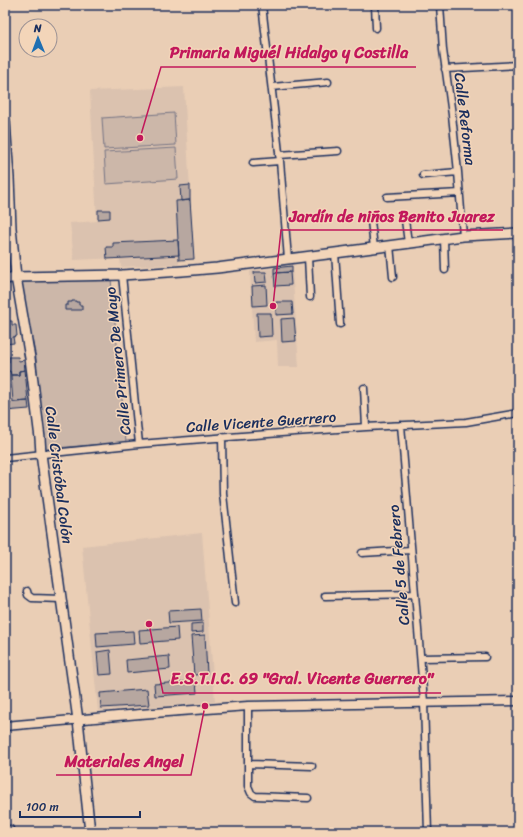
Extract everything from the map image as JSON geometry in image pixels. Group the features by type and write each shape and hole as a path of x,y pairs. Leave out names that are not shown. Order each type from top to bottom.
{"main road":[{"name":"Calle Cristóbal Colón","path":"5,121 10,178 11,228 16,277 30,358 41,454 78,720 90,832"},
{"path":"5,279 16,277 122,275 210,268 335,254 444,238 518,233"}],"street":[{"path":"262,5 272,87 288,259"},
{"path":"375,5 376,28"},
{"name":"Calle Reforma","path":"440,5 443,50 452,115 463,236"},
{"path":"445,69 518,65"},
{"path":"272,87 328,82"},
{"path":"253,164 279,158 338,151"},
{"path":"423,175 458,172"},
{"path":"387,197 460,193"},
{"path":"405,220 408,243"},
{"path":"371,222 374,248"},
{"path":"444,238 445,270"},
{"path":"390,246 393,277"},
{"path":"335,254 340,324"},
{"path":"308,257 310,297"},
{"name":"Calle Primero De Mayo","path":"122,275 139,444"},
{"path":"364,388 366,427"},
{"name":"Calle Vicente Guerrero","path":"5,458 139,444 366,427 466,422 518,413"},
{"name":"Calle 5 de Febrero","path":"401,426 424,702 428,832"},
{"path":"222,438 223,494 235,602"},
{"path":"362,553 411,550"},
{"path":"27,591 28,595 32,598 61,599"},
{"path":"325,596 415,594"},
{"path":"420,658 485,657"},
{"path":"5,726 248,706 518,700"},
{"path":"248,706 248,786 251,793 255,796 308,798"},
{"path":"248,764 312,766"}],"shaded area":[{"path":"184,87 194,259 179,260 179,264 121,267 120,258 74,260 70,223 97,221 90,91"},
{"path":"174,113 176,145 104,149 102,118"},
{"path":"176,148 178,179 106,184 104,152"},
{"path":"292,266 299,367 278,367 277,340 254,342 250,271"},
{"path":"111,279 126,442 44,449 36,357 26,315 22,282"},
{"path":"202,533 215,702 98,711 82,546"}],"building":[{"path":"190,185 190,200 181,201 180,186"},
{"path":"190,200 194,259 179,260 176,201"},
{"path":"98,210 110,210 110,218 98,219"},
{"path":"178,240 179,255 107,259 106,247 113,247 113,243"},
{"path":"292,266 292,272 274,273 274,268"},
{"path":"254,272 266,272 267,282 255,283"},
{"path":"290,272 291,285 275,286 274,273"},
{"path":"266,285 267,305 253,306 252,286"},
{"path":"68,302 79,302 79,305 82,305 82,310 65,310 65,305 68,305"},
{"path":"276,302 292,302 293,314 276,315"},
{"path":"257,313 271,313 272,336 258,337"},
{"path":"294,318 296,341 282,342 281,319"},
{"path":"5,321 12,321 12,325 16,325 17,336 13,337 14,343 5,344"},
{"path":"9,357 18,357 19,361 24,360 25,370 19,371 19,375 11,375 10,371 5,372 5,362 9,362"},
{"path":"25,370 28,401 13,402 11,375 19,375 19,371"},
{"path":"28,401 29,409 5,411 5,403"},
{"path":"201,609 202,621 169,623 168,611"},
{"path":"203,623 203,632 191,633 191,624"},
{"path":"177,627 178,640 140,643 139,630"},
{"path":"133,631 134,644 97,647 96,633"},
{"path":"205,635 207,674 194,675 191,636"},
{"path":"110,650 112,674 99,675 97,652"},
{"path":"169,656 170,669 127,673 126,660"},
{"path":"196,681 197,693 155,696 154,684"},
{"path":"147,689 149,705 101,708 100,693"}],"place":[{"name":"Primaria Miguél Hidalgo y Costilla","path":"140,138"},
{"name":"Jardín de niños Benito Juarez","path":"273,306"},
{"name":"E.S.T.I.C. 69 \"Gral. Vicente Guerrero\"","path":"149,624"},
{"name":"Materiales Angel","path":"205,706"}]}
